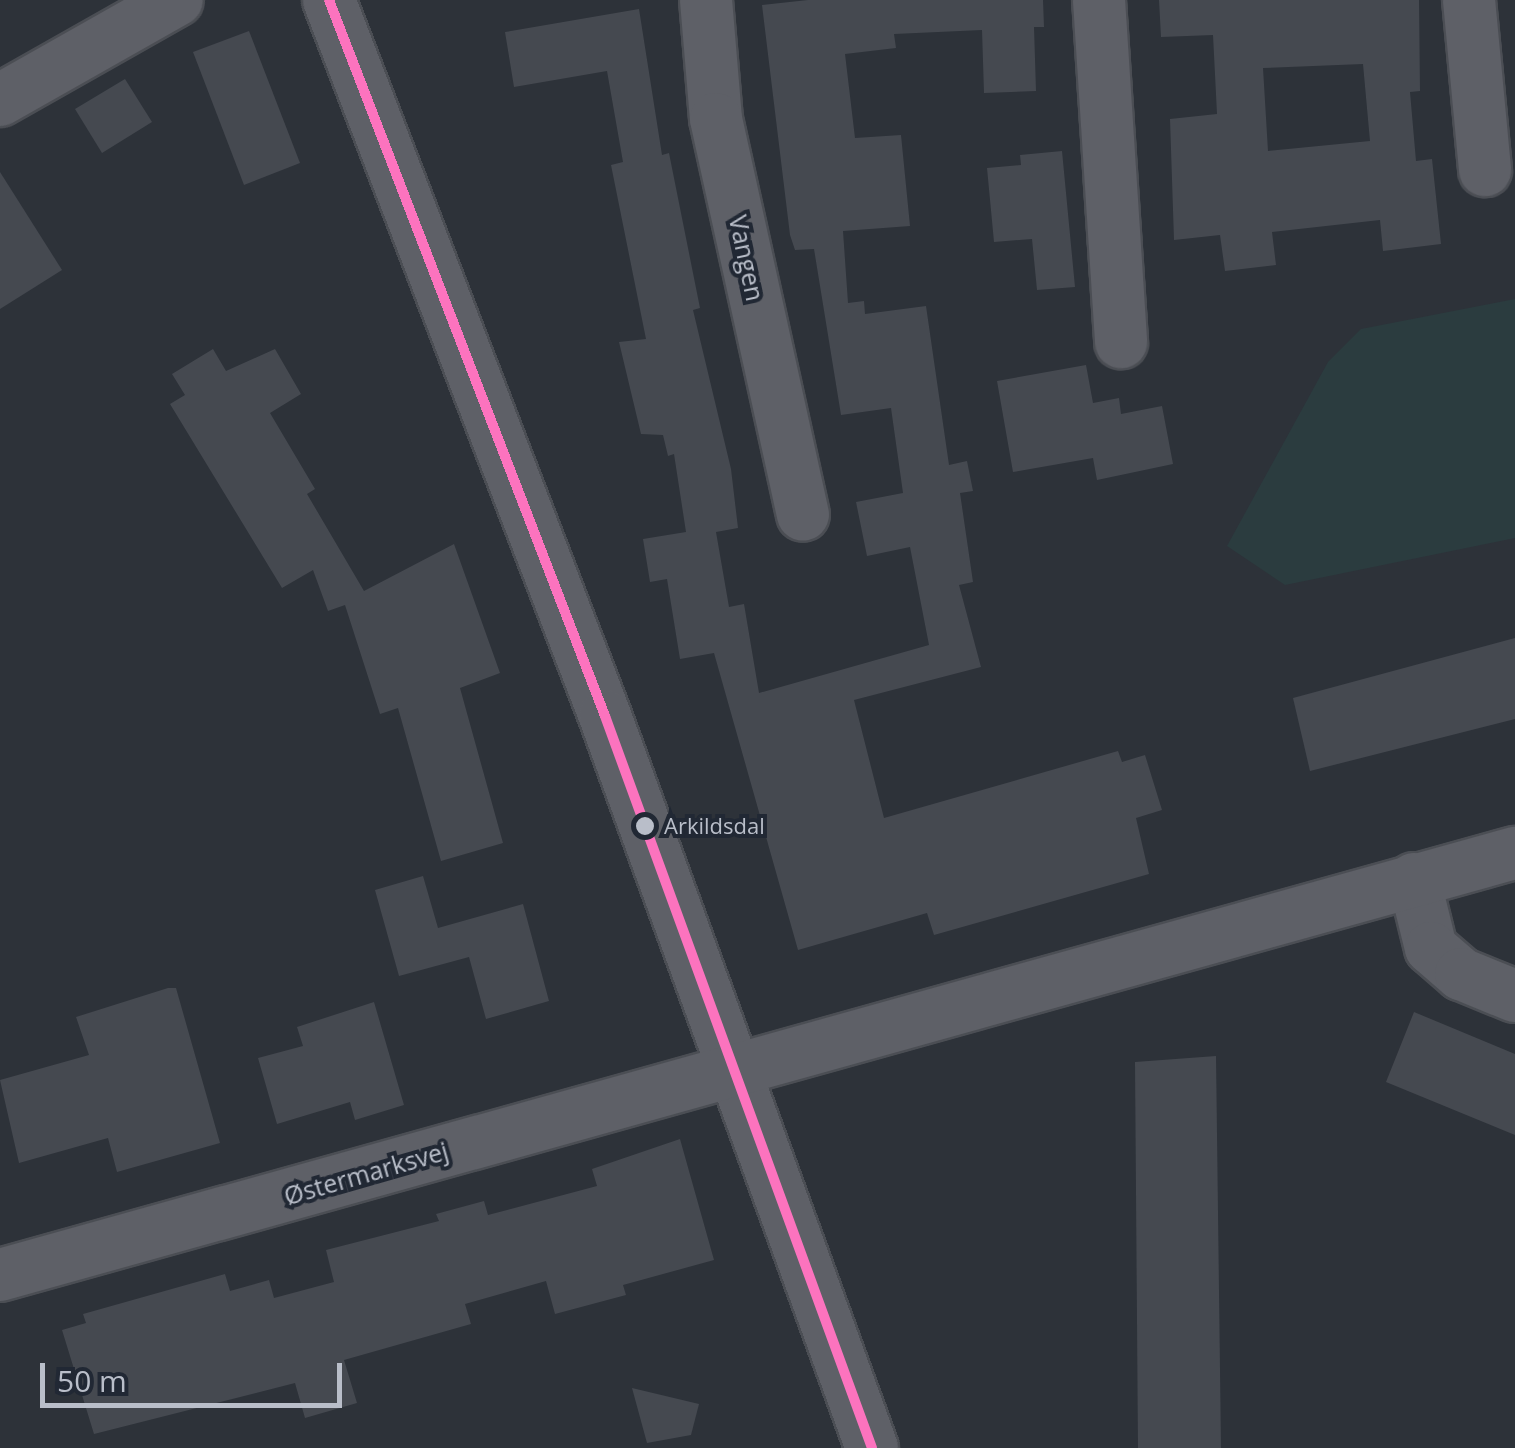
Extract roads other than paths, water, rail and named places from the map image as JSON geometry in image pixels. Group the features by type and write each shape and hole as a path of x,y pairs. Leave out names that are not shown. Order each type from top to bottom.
{"street":[{"path":"0,100 177,0"},
{"path":"330,0 605,716 872,1448"},
{"name":"Vangen","path":"706,0 716,119 803,515"},
{"path":"1100,0 1120,342"},
{"path":"1470,0 1485,170"},
{"path":"732,1070 1515,853"},
{"path":"1414,879 1431,948 1461,974 1515,996"},
{"name":"Østermarksvej","path":"0,1276 732,1070"}],"place":[{"name":"Arkildsdal","path":"645,826"}]}
